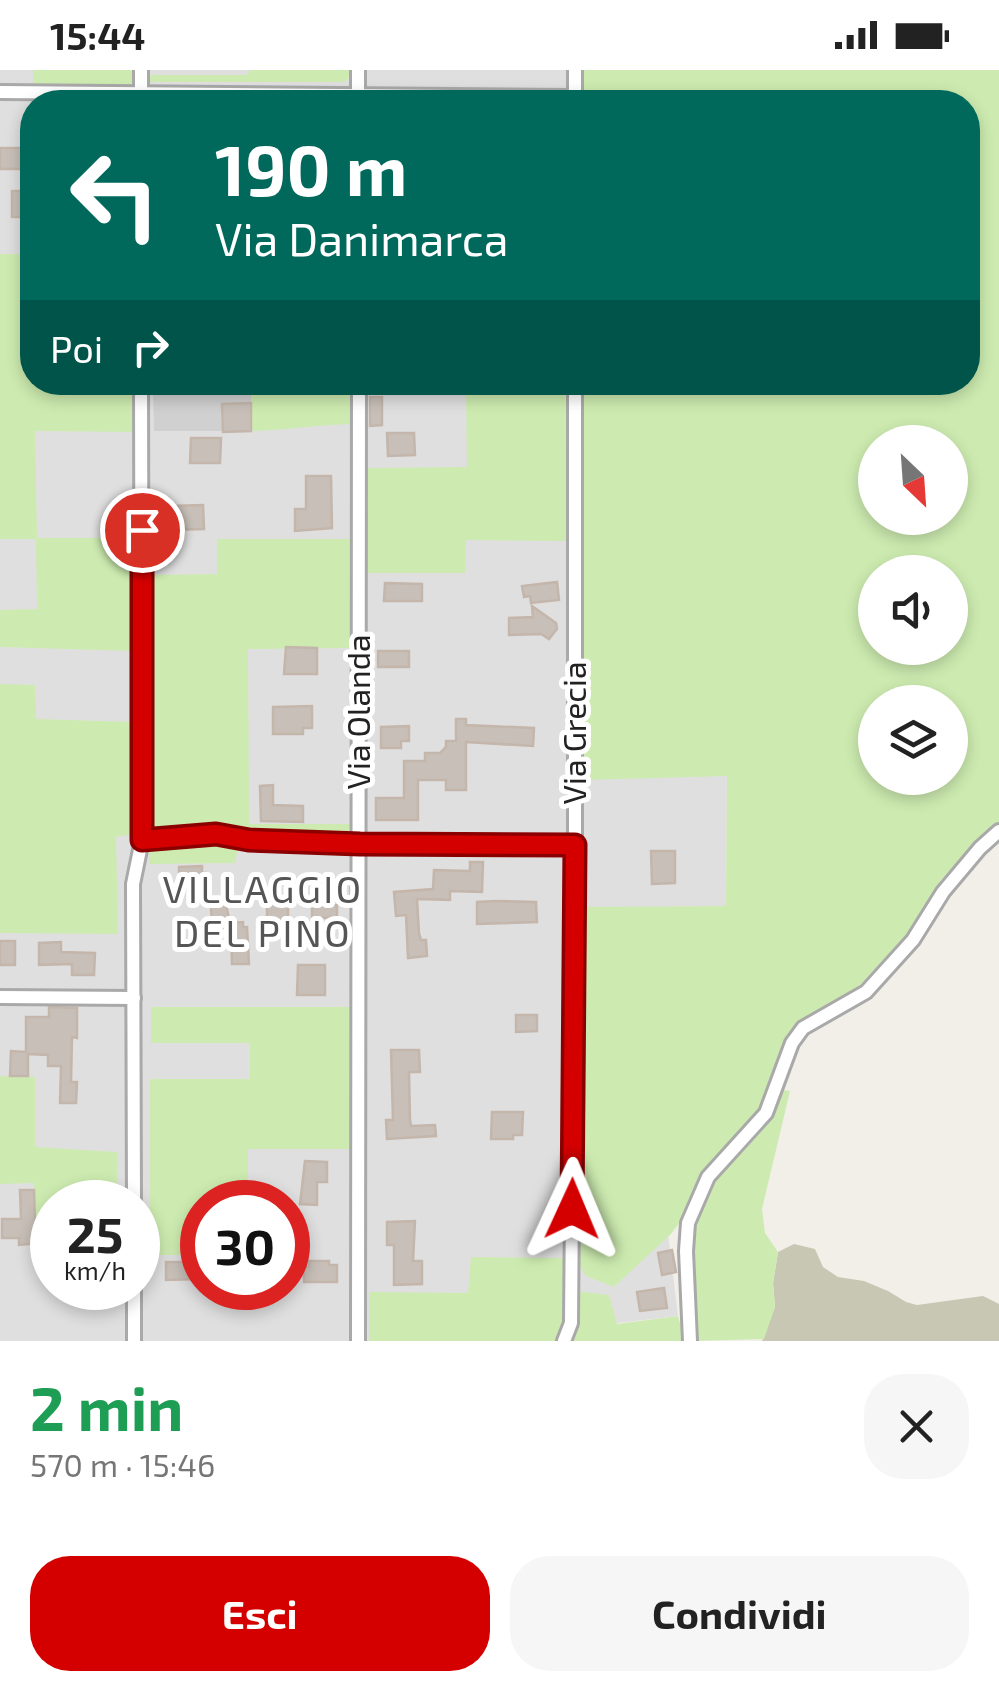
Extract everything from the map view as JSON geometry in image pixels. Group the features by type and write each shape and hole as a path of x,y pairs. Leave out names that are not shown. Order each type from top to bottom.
{"street":[{"path":"134,1180 134,884 142,840 142,395"},
{"name":"Via Olanda","path":"358,1341 359,395"},
{"name":"Via Grecia","path":"564,1341 570,1323 575,395"},
{"path":"690,1341 688,1223 708,1177 766,1113 792,1042 804,1028 866,992 913,940 943,892 999,831"},
{"path":"142,840 216,834 249,840 360,844 575,845"},
{"path":"0,997 134,998"},
{"path":"134,1310 134,1341"}],"shaded area":[{"path":"0,70 582,70 582,90 20,90 20,395 582,395 583,779 727,775 726,906 584,908 614,1287 668,1234 678,1316 576,1328 570,1341 0,1341"},
{"path":"153,395 251,395 251,431 154,431"},
{"path":"794,1244 815,1249 823,1267 838,1277 864,1281 906,1302 917,1305 983,1296 999,1304 999,1341 762,1341 775,1307 773,1283 778,1252"}],"green space":[{"path":"33,70 137,70 137,78 130,86 54,88 33,85"},
{"path":"249,70 350,70 350,77 344,82 149,82 149,75 248,75"},
{"path":"582,70 999,70 999,822 941,880 909,932 858,987 801,1025 788,1041 750,1125 700,1177 686,1214 671,1234 614,1287 586,1276 580,1267 584,907 726,906 727,776 583,780 582,395 980,395 980,90 582,90"},
{"path":"0,254 20,254 20,395 134,395 134,432 35,431 37,538 135,538 134,651 0,647 0,610 37,609 36,539 0,539"},
{"path":"251,395 351,395 352,424 251,431"},
{"path":"466,395 565,395 566,541 466,540 465,573 365,573 366,468 467,467"},
{"path":"217,539 349,539 349,648 248,649 249,824 350,824 347,837 208,830 149,834 152,575 217,574"},
{"path":"0,684 35,685 36,719 133,722 134,834 116,837 118,934 0,933"},
{"path":"224,839 238,848 235,863 149,864 152,846 175,840"},
{"path":"151,1007 351,1007 350,1149 248,1149 248,1180 180,1180 180,1255 160,1255 160,1180 150,1180 150,1079 250,1079 250,1043 151,1043"},
{"path":"0,1076 35,1077 35,1147 117,1152 117,1180 0,1184"},
{"path":"782,1090 790,1091 762,1209 765,1233 778,1252 773,1283 775,1307 764,1339 694,1341 694,1224 716,1174 760,1132"},
{"path":"471,1257 566,1258 566,1321 559,1341 369,1341 369,1292 468,1293"},
{"path":"575,1291 609,1295 617,1324 678,1316 685,1341 570,1341 576,1328"}],"building":[{"path":"0,148 20,148 20,169 0,169"},
{"path":"12,191 20,191 20,217 12,217"},
{"path":"370,397 382,397 382,425 370,426"},
{"path":"251,403 251,431 223,432 222,404"},
{"path":"387,433 414,433 415,455 388,456"},
{"path":"191,438 221,438 220,463 190,463"},
{"path":"306,476 331,476 332,528 295,531 295,509 306,509"},
{"path":"203,505 204,529 171,530 171,506"},
{"path":"557,582 559,600 531,603 530,596 524,597 522,586"},
{"path":"385,583 422,584 422,601 384,601"},
{"path":"532,606 556,623 557,629 549,639 541,634 509,635 509,618 533,617"},
{"path":"286,647 317,648 317,674 284,674"},
{"path":"378,651 409,651 409,667 378,667"},
{"path":"312,706 312,728 303,728 303,734 273,734 273,707"},
{"path":"456,719 466,719 466,725 534,728 533,746 466,742 466,790 446,790 446,780 418,780 418,820 376,820 376,798 404,798 404,761 425,761 425,753 440,753 446,741 456,741"},
{"path":"409,726 409,741 401,741 401,748 381,748 381,727"},
{"path":"273,785 273,805 303,806 303,822 261,821 260,786"},
{"path":"651,851 675,851 675,883 652,884"},
{"path":"470,862 483,862 482,892 450,891 450,900 417,899 419,933 421,940 426,940 427,956 408,958 406,915 396,916 394,892 433,889 434,870 470,871"},
{"path":"202,866 206,883 200,884 200,890 179,890 179,867"},
{"path":"477,902 536,902 537,922 477,924"},
{"path":"267,903 288,903 288,923 267,923"},
{"path":"226,905 230,923 243,922 243,927 247,927 249,964 232,964 231,933 206,933 206,925 212,925 211,907"},
{"path":"312,905 337,905 337,918 312,918"},
{"path":"0,941 15,941 15,965 0,965"},
{"path":"61,942 61,952 95,953 94,975 72,975 72,964 39,965 39,943"},
{"path":"298,965 325,965 325,995 297,995"},
{"path":"49,1007 77,1008 71,1082 77,1082 76,1103 60,1103 61,1066 48,1066 48,1055 28,1054 28,1076 10,1076 11,1051 26,1052 26,1017 49,1017"},
{"path":"516,1015 537,1015 537,1031 516,1032"},
{"path":"391,1050 419,1050 420,1072 409,1072 411,1126 435,1125 436,1136 387,1139 386,1120 393,1120"},
{"path":"492,1112 523,1112 522,1135 491,1139"},
{"path":"305,1161 327,1162 327,1182 317,1182 317,1205 310,1205 310,1180 303,1180"},
{"path":"20,1190 30,1190 30,1244 19,1245 19,1238 2,1238 2,1219 21,1219"},
{"path":"415,1221 413,1261 422,1261 422,1284 394,1285 394,1245 387,1245 387,1222"},
{"path":"672,1250 676,1272 662,1275 658,1253"},
{"path":"310,1261 337,1265 337,1282 310,1282"},
{"path":"166,1262 180,1262 180,1280 166,1280"},
{"path":"664,1288 667,1308 640,1311 637,1292"}],"district":[{"name":"VILLAGGIO DEL PINO","path":"263,912"}],"route":[{"path":"142,530 142,840 216,834 249,840 360,844 575,845 572,1209"}]}
